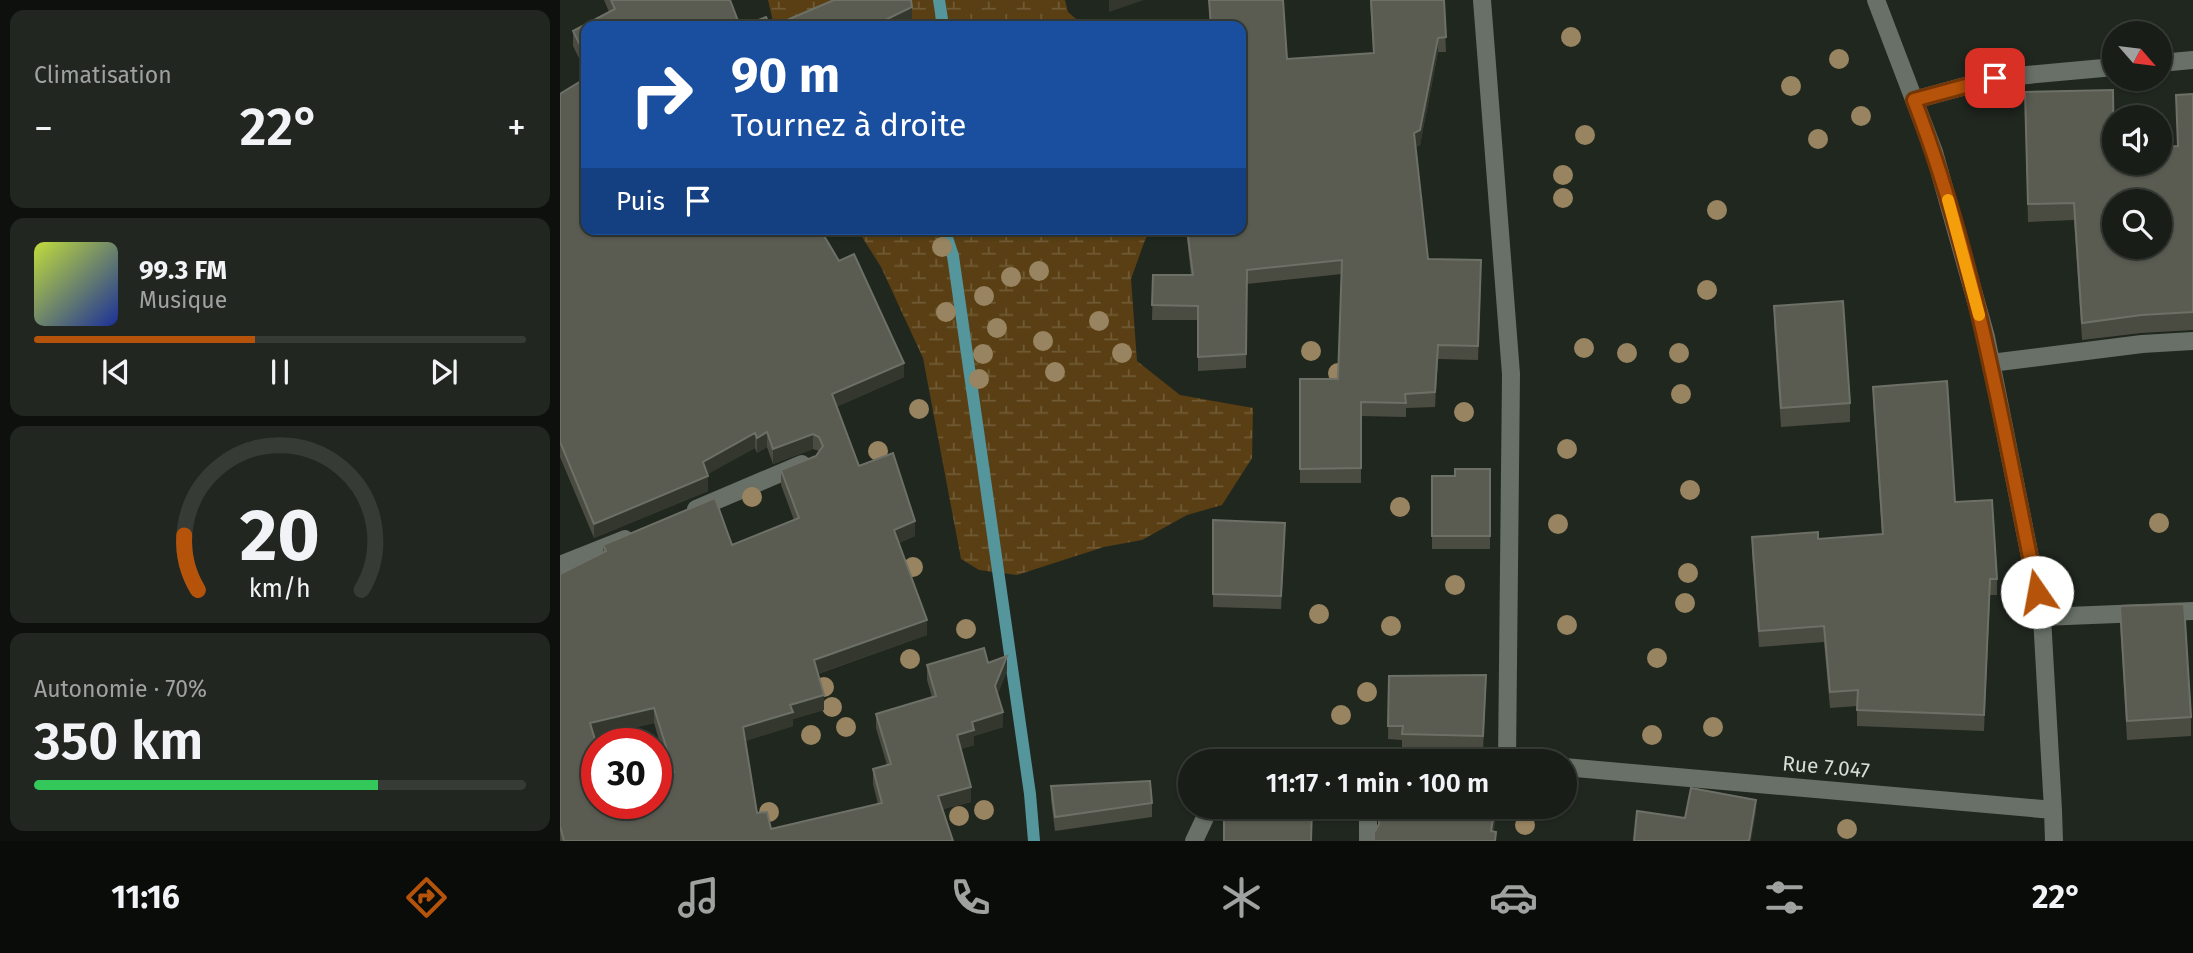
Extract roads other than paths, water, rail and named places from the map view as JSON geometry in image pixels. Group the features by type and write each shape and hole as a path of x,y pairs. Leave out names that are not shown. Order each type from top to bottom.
{"street":[{"path":"1482,0 1511,374 1507,749"},
{"path":"1876,0 1934,152 1986,337 2042,617 2054,841"},
{"path":"2172,62 2193,60"},
{"path":"1914,100 1995,78 2102,68"},
{"path":"1991,363 2142,344 2193,341"},
{"path":"674,518 812,460"},
{"path":"560,565 636,534"},
{"path":"2042,617 2193,611"},
{"name":"Rue 7.047","path":"1577,768 2053,810"},
{"path":"1194,841 1204,819"},
{"path":"1368,819 1368,841"}],"waterway":[{"path":"939,0 941,21"},
{"path":"946,235 953,256 1030,794 1034,841"}]}
